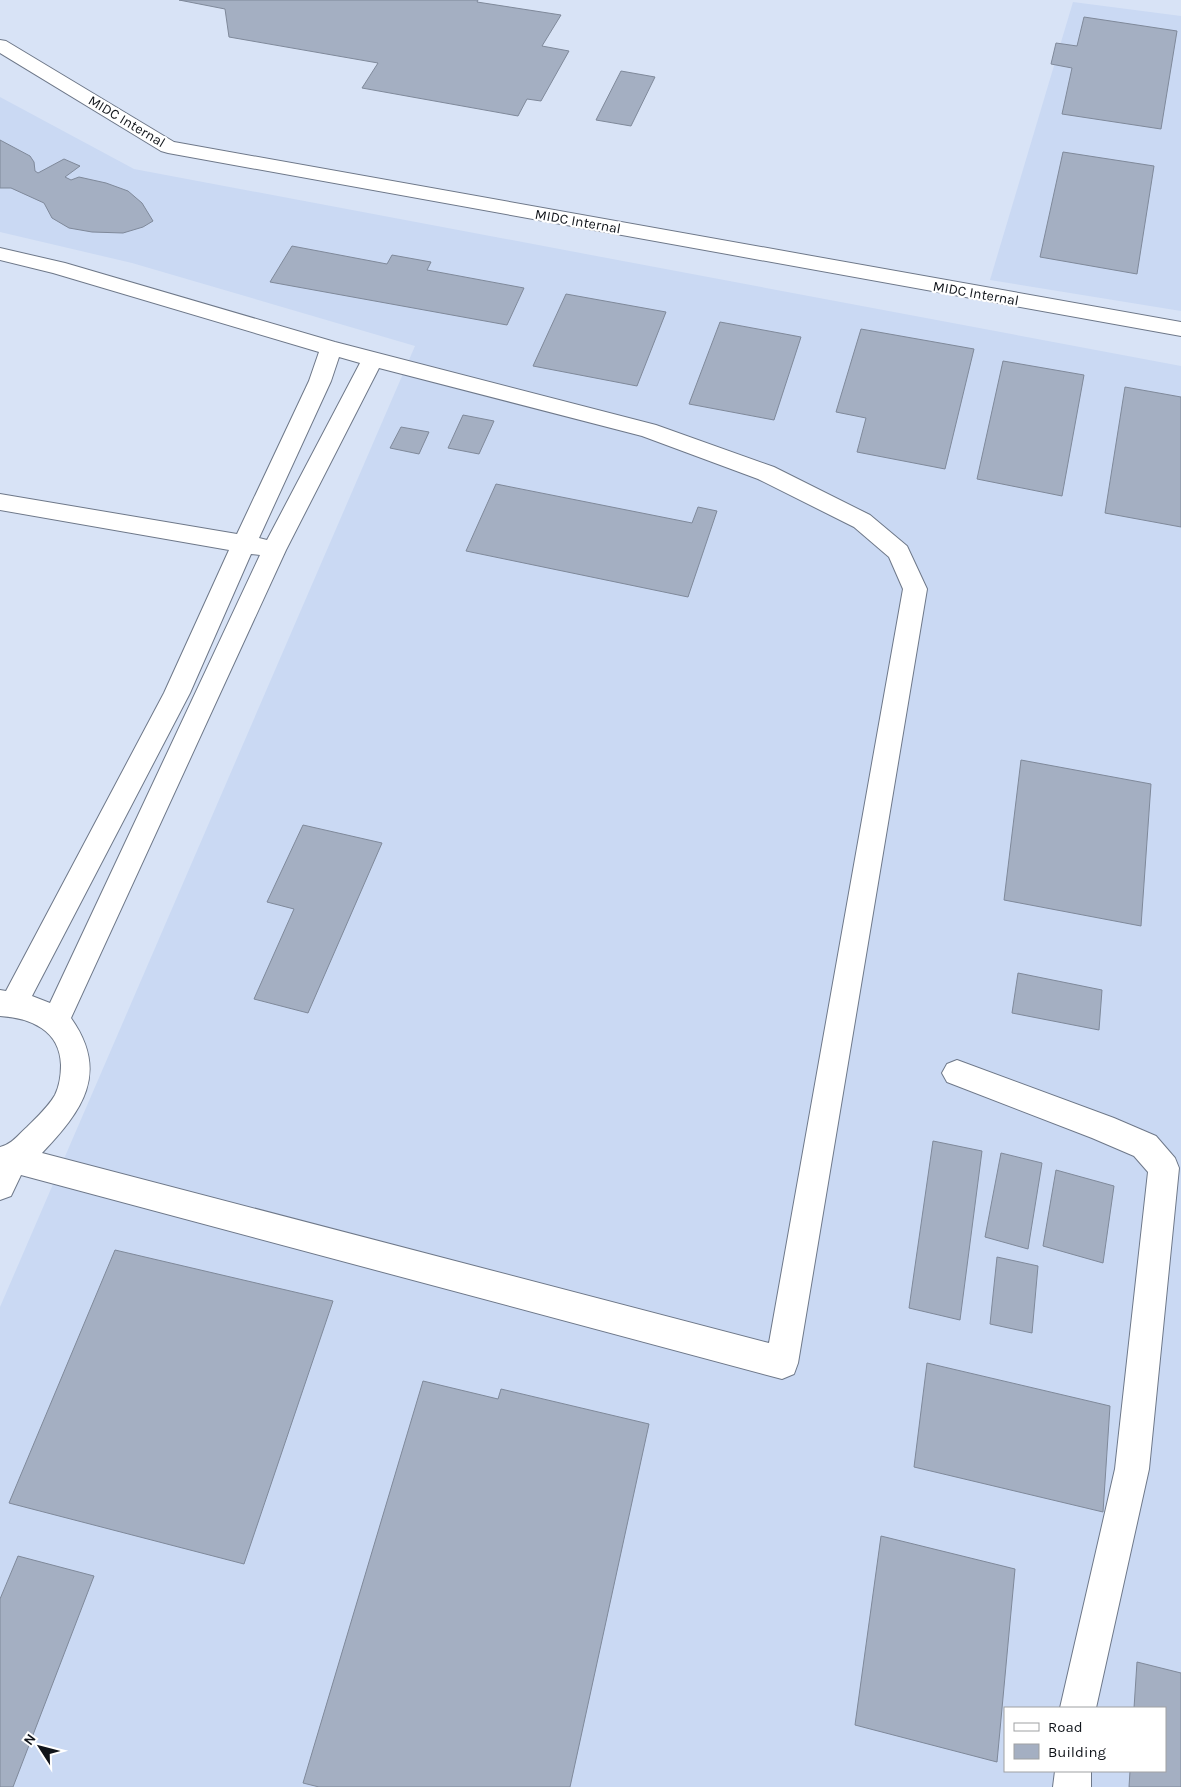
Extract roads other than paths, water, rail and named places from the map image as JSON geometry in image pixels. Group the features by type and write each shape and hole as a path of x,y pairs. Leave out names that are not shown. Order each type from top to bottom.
{"street":[{"name":"MIDC Internal","path":"0,45 168,147 1181,329"},
{"path":"0,254 58,268 331,348 648,430 766,473 862,521 899,552 916,589 782,1362 4,1169"},
{"path":"4,1169 57,1118 72,1092 76,1065 71,1040 56,1020 37,1008 7,1003 177,693 320,382 331,348"},
{"path":"56,1020 274,550 373,359"},
{"path":"0,502 274,550"},
{"path":"958,1073 1145,1146 1164,1168 1132,1469 1078,1707"},
{"path":"1072,1787 1073,1772"}]}
